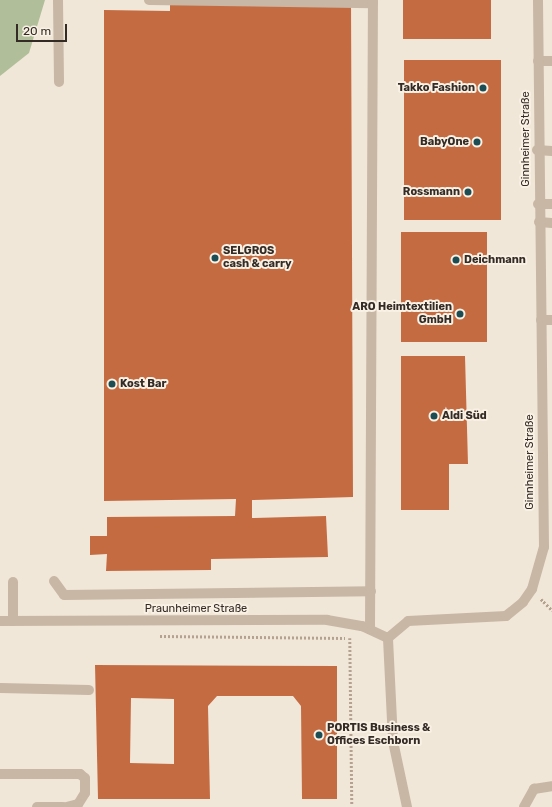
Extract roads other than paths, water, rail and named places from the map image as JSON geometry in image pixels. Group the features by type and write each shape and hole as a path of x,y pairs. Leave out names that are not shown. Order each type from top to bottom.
{"street":[{"path":"58,0 60,82"},
{"path":"149,0 374,1 370,629"},
{"name":"Ginnheimer Straße","path":"388,638 408,621 506,616 523,602 532,589 544,547 537,150 538,0"},
{"path":"538,61 552,61"},
{"path":"537,150 552,151"},
{"path":"538,204 552,204"},
{"path":"539,222 552,223"},
{"path":"541,320 552,320"},
{"path":"54,581 64,595 371,591"},
{"path":"13,582 13,622"},
{"name":"Praunheimer Straße","path":"0,621 327,620 370,629 388,638"},
{"path":"388,638 393,741 407,807"},
{"path":"0,688 89,690"},
{"path":"0,774 80,774 84,778 85,793 78,804 67,807"},
{"path":"524,807 534,789 552,786"},
{"path":"37,807 63,807"}],"place":[{"name":"Takko Fashion","path":"483,88"},
{"name":"BabyOne","path":"477,142"},
{"name":"Rossmann","path":"468,192"},
{"name":"SELGROS cash & carry","path":"215,258"},
{"name":"Deichmann","path":"456,260"},
{"name":"ARO Heimtextilien GmbH","path":"460,314"},
{"name":"Kost Bar","path":"112,384"},
{"name":"Aldi Süd","path":"434,416"},
{"name":"PORTIS Business & Offices Eschborn","path":"319,735"}]}
